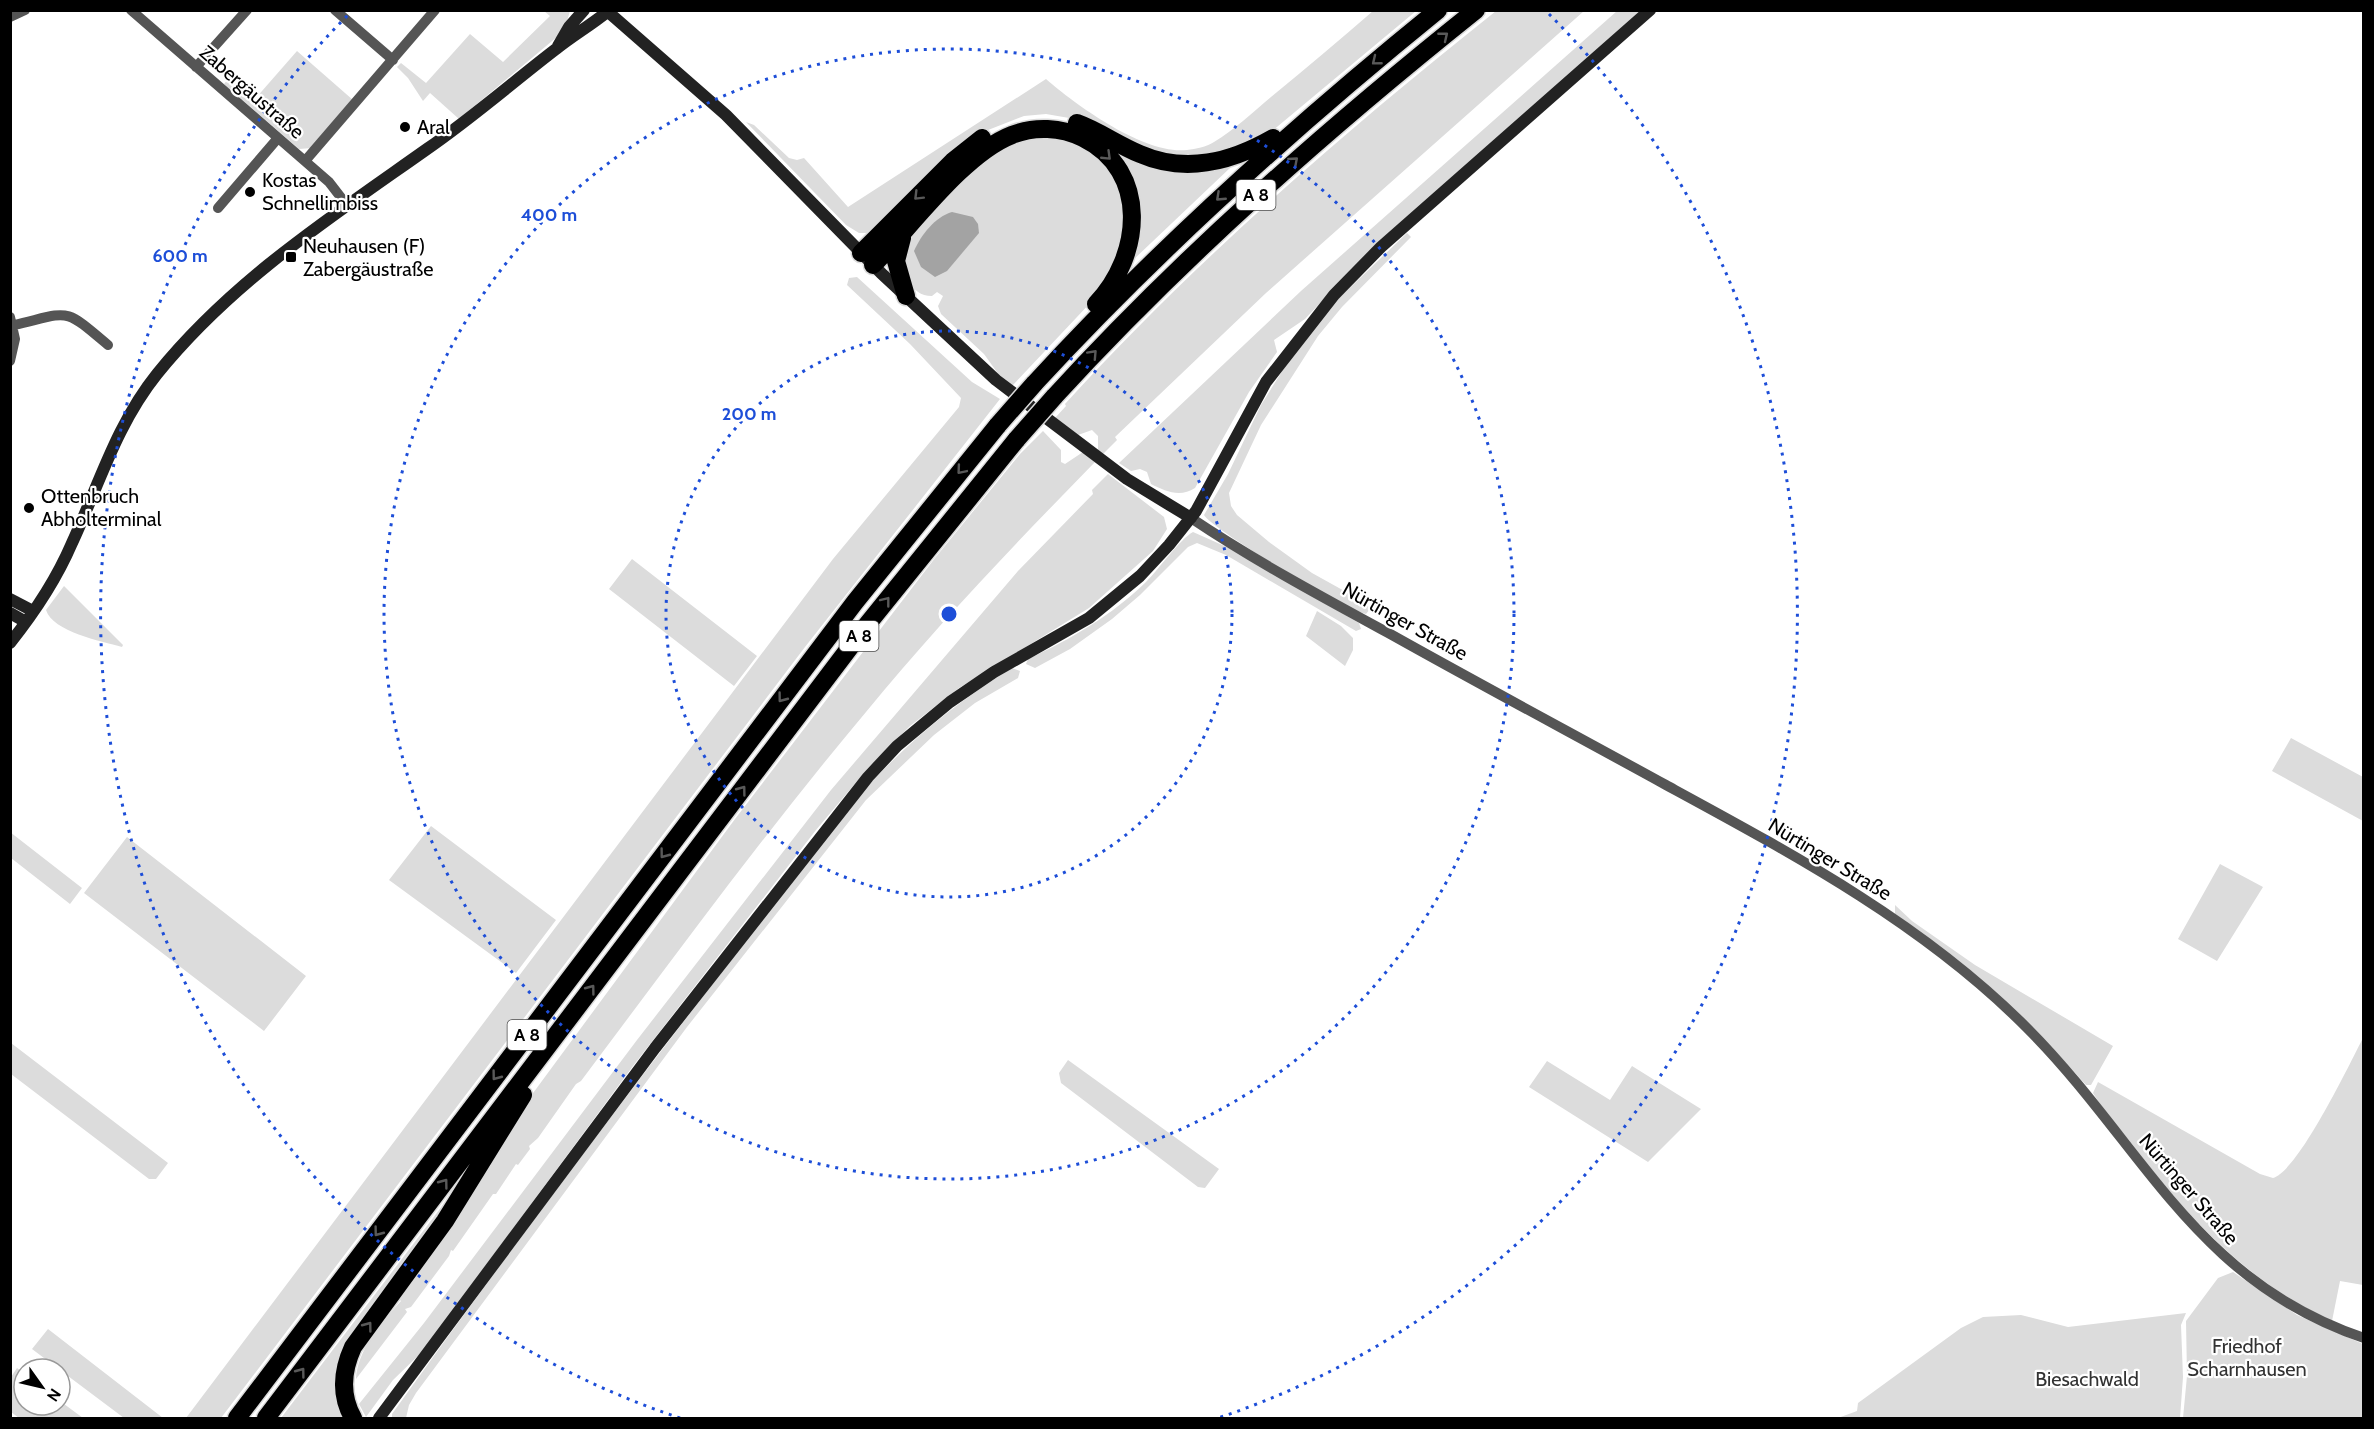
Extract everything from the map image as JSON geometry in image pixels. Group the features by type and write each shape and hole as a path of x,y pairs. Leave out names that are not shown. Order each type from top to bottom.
{"highway":[{"name":"A 8","path":"237,1419 849,610 998,425 1059,357 1166,247 1310,116 1438,10"},
{"name":"A 8","path":"266,1419 885,601 1017,439 1147,298 1258,193 1373,93 1476,10"},
{"path":"867,259 960,155 986,136 1014,123 1040,118 1070,121 1145,156 1171,163 1194,164 1241,155 1310,116"},
{"path":"867,259 906,231 975,159 1011,136 1036,129 1060,131 1080,137 1104,152 1121,173 1130,195 1133,216 1131,237 1113,279 1059,357"},
{"path":"906,231 896,257 897,273 906,296"},
{"path":"353,1419 346,1404 344,1386 346,1365 353,1347 454,1207 518,1104 556,1036"}],"main road":[{"path":"569,27 572,10"},
{"path":"558,47 569,27 584,10"},
{"path":"380,1419 667,1032 868,777 902,742 950,702 1112,601 1156,560 1191,518 1217,476 1266,382 1338,290 1381,247 1650,10"},
{"path":"10,643 26,622 67,555 118,434 152,381 183,345 248,281 346,204 439,141 606,11 726,115 867,259 1016,396 1131,482 1191,518"},
{"path":"10,599 33,610"},
{"path":"10,613 26,622"}],"street":[{"path":"10,17 25,10"},
{"name":"Zabergäustraße","path":"131,10 329,182 346,204"},
{"path":"196,67 247,10"},
{"path":"335,10 393,60"},
{"path":"305,161 435,10"},
{"path":"218,208 278,138"},
{"path":"10,361 15,349 12,321 64,313 80,321 108,345"},
{"name":"Nürtinger Straße","path":"1191,518 1361,618 1805,862 1898,922 1962,969 2027,1027 2082,1088 2178,1210 2225,1259 2291,1306 2364,1338"}],"green space":[{"path":"544,11 570,11 564,31 459,119 430,93 423,101 408,78 397,67 401,63 426,83 470,34 503,62 550,16"},
{"path":"1373,11 1416,11 1265,137 1243,149 1174,159 1075,119 1046,114 1024,116 983,132 867,233 859,233 846,225 746,122 754,125 789,158 797,160 804,158 848,207 1046,79 1093,115 1132,137 1170,149 1194,149 1211,144 1236,126"},
{"path":"1496,11 1584,11 1266,293 1115,437 1117,440 1103,454 1098,450 1098,436 1092,430 1078,435 1055,418 1115,350 1219,248 1383,103"},
{"path":"1617,11 1642,11 1376,244 1305,319 1274,340 1277,352 1249,392 1195,488 1184,493 1167,491 1151,484 1147,472 1140,469 1131,471 1119,463 1301,291"},
{"path":"297,51 353,100 312,148 299,149 224,84 230,77 242,88 238,93 243,97 248,92 255,99"},
{"path":"1043,134 1094,150 1122,184 1126,242 1093,300 1012,386 999,375 984,354 941,314 938,306 943,296 937,292 932,296 924,295 912,286 906,272 902,249 927,215 993,150"},
{"path":"1106,141 1129,153 1229,164 1231,167 1132,261 1136,234"},
{"path":"1407,233 1411,237 1342,307 1318,336 1261,425 1229,493 1231,506 1237,515 1312,573 1366,603 1370,609 1366,614 1281,569 1230,536 1204,515 1228,474 1261,405 1286,365 1335,302"},
{"path":"857,277 972,382 1000,399 805,647 221,1418 186,1418 833,559 959,407 961,398 910,344 847,285 849,278"},
{"path":"1043,431 1061,450 1061,462 1065,464 1083,452 1095,462 950,615 893,679 792,802 581,1081 576,1084 538,1138 529,1146 530,1149 518,1165 516,1164 496,1194 493,1194 411,1307 405,1309 407,1312 356,1379 357,1368 366,1347 401,1301 396,1296 525,1104 735,819 935,558 1020,454"},
{"path":"1108,474 1164,517 1167,529 1153,551 1089,608 959,688 910,726 869,767 816,830 633,1066 421,1353 393,1380 366,1417 359,1404 424,1323 637,1040 831,790 1018,571 1093,494 1092,490"},
{"path":"1193,532 1229,548 1359,623 1361,629 1356,631 1226,555 1197,543 1188,547 1140,595 1112,619 1070,649 1035,668 1026,664 1028,659 1075,635 1119,606 1146,582 1176,547"},
{"path":"632,559 757,656 734,686 609,589"},
{"path":"64,586 123,645 122,647 68,630 50,618 46,610"},
{"path":"1317,611 1341,626 1353,638 1353,650 1345,666 1306,636"},
{"path":"1012,668 1020,671 1018,678 975,703 934,735 866,800 687,1027 416,1393 409,1405 406,1418 392,1418 392,1414 450,1334 685,1019 867,787 935,722"},
{"path":"2291,738 2363,777 2363,821 2272,771"},
{"path":"431,826 556,920 516,973 389,880"},
{"path":"10,832 82,888 70,904 11,858"},
{"path":"127,837 306,976 264,1031 84,893"},
{"path":"2220,864 2263,887 2217,961 2178,939"},
{"path":"1895,905 1912,921 1975,965 2113,1046 2091,1085 2086,1085 2019,1015 1995,994 1947,953 1895,914"},
{"path":"2363,1038 2363,1285 2340,1281 2332,1321 2273,1287 2221,1246 2153,1171 2093,1093 2098,1082 2260,1174 2273,1178 2284,1171 2309,1137"},
{"path":"11,1043 168,1163 156,1179 149,1179 11,1074"},
{"path":"1068,1060 1219,1169 1205,1188 1198,1187 1061,1083 1059,1073"},
{"path":"1547,1061 1610,1100 1632,1066 1701,1109 1648,1162 1529,1087"},
{"path":"452,1193 455,1195 355,1332 348,1418 281,1418"},
{"name":"Friedhof Scharnhausen","path":"2233,1272 2297,1315 2363,1344 2363,1418 2183,1418 2187,1376 2186,1321 2218,1278"},
{"name":"Biesachwald","path":"2186,1313 2181,1325 2183,1377 2180,1418 1838,1418 1857,1411 1858,1403 1961,1328 1983,1317 2021,1315 2068,1327"},
{"path":"48,1329 163,1418 124,1418 72,1379 72,1357 43,1357 32,1349"},
{"path":"12,1376 12,1413 11,1412"},
{"path":"72,1410 83,1418 19,1418 72,1417"}],"shaded area":[{"path":"952,212 973,217 978,224 979,233 947,271 935,277 921,267 914,251 929,227"}],"place":[{"name":"Aral","path":"405,127"},
{"name":"Kostas Schnellimbiss","path":"250,192"},
{"name":"Neuhausen (F) Zabergäustraße","path":"291,257"},
{"name":"Ottenbruch Abholterminal","path":"29,508"}]}
